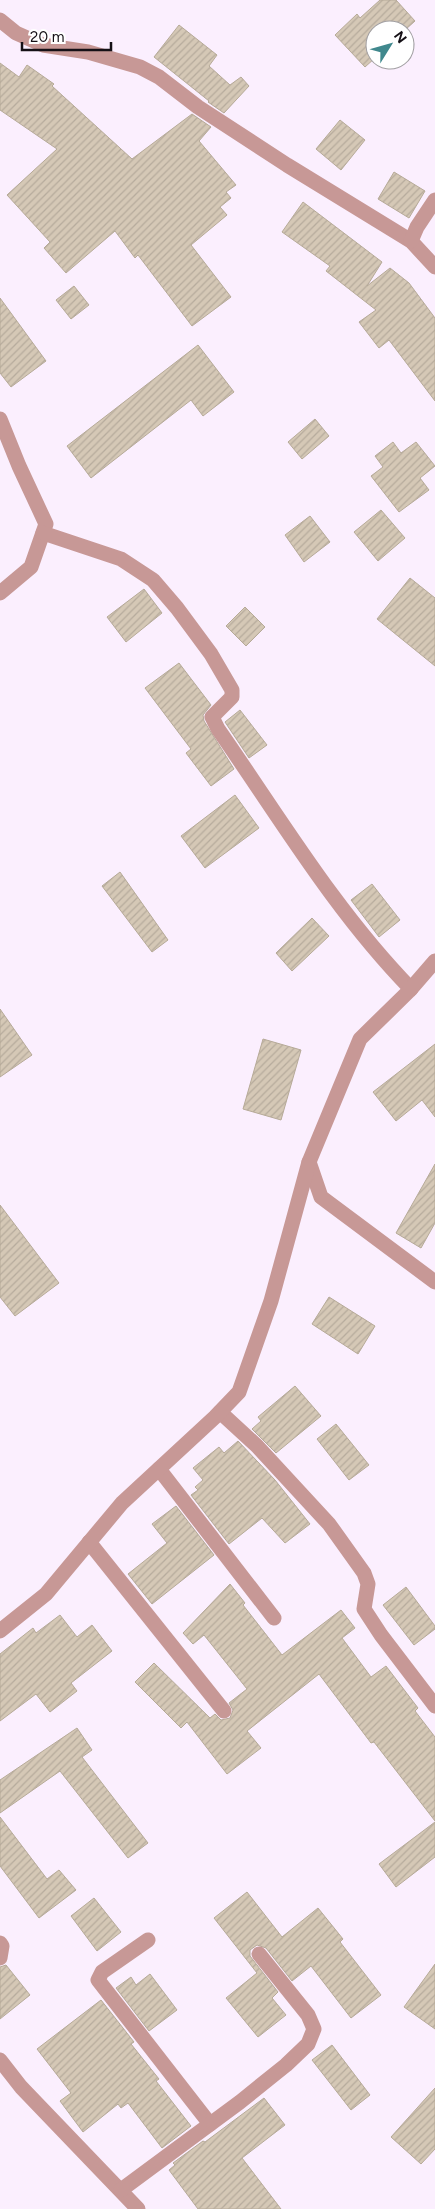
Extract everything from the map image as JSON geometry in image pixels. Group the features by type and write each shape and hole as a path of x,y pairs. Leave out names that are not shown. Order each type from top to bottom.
{"street":[{"path":"0,20 16,33 43,45 88,52 146,70 287,165 411,241 435,268"},
{"path":"411,241 417,227 435,200"},
{"path":"0,419 18,466 46,524 31,567 0,593"},
{"path":"43,533 121,559 153,580 178,608 211,654 232,690 232,697 212,717 218,729 304,857 357,928 411,988"},
{"path":"0,1631 46,1594 122,1503 239,1392 251,1362 292,1229 309,1162 360,1039 435,961"},
{"path":"309,1162 320,1197 435,1282"},
{"path":"220,1412 257,1446 329,1524 364,1573 368,1584 364,1608 381,1635 435,1706"},
{"path":"159,1469 274,1618"},
{"path":"89,1542 224,1711"},
{"path":"148,1940 102,1972 98,1980 210,2124"},
{"path":"0,1943 2,1946 0,1958"},
{"path":"121,2190 286,2065 308,2044 314,2029 308,2015 259,1954"},
{"path":"0,2060 21,2087 138,2209"}],"building":[{"path":"380,0 396,0 414,20 365,20 365,67 335,35 357,14 360,18"},
{"path":"179,25 217,55 209,66 230,85 241,77 249,86 224,113 154,57"},
{"path":"0,63 19,77 27,65 54,84 52,86 132,159 192,114 211,127 199,141 236,185 226,192 231,198 220,207 227,215 191,245 231,297 192,326 138,255 135,258 115,231 66,273 44,248 50,242 7,195 57,149 0,110"},
{"path":"340,120 365,140 341,170 316,149"},
{"path":"394,172 425,191 409,218 378,199"},
{"path":"303,202 382,262 367,286 390,268 409,283 435,318 435,401 389,340 379,348 359,322 376,310 326,271 330,266 282,232"},
{"path":"74,286 89,305 71,319 56,300"},
{"path":"0,298 46,361 11,387 0,373"},
{"path":"198,345 234,392 203,416 191,400 91,478 67,446"},
{"path":"315,419 329,436 302,459 288,442"},
{"path":"393,442 401,453 416,442 435,466 420,478 429,490 399,512 371,476 383,467 375,456"},
{"path":"381,510 405,538 378,561 354,532"},
{"path":"310,516 330,542 304,562 285,535"},
{"path":"410,578 435,598 435,666 377,619"},
{"path":"144,589 162,613 126,642 107,617"},
{"path":"245,607 265,627 246,646 226,626"},
{"path":"179,663 211,705 203,715 204,721 234,769 211,786 186,753 191,749 145,688"},
{"path":"240,710 267,745 249,758 225,722"},
{"path":"235,795 259,828 205,868 181,836"},
{"path":"120,872 168,940 152,952 102,886"},
{"path":"372,884 400,920 379,937 351,900"},
{"path":"312,918 329,936 292,971 276,953"},
{"path":"0,1009 32,1055 0,1077"},
{"path":"263,1039 301,1050 281,1120 243,1109"},
{"path":"435,1044 435,1117 422,1100 396,1121 373,1092"},
{"path":"435,1164 435,1223 421,1248 396,1233"},
{"path":"0,1205 59,1283 15,1316 0,1297"},
{"path":"329,1297 375,1326 358,1354 312,1324"},
{"path":"295,1386 321,1416 276,1453 252,1429 261,1421 258,1417"},
{"path":"336,1424 369,1465 349,1480 317,1439"},
{"path":"238,1441 275,1480 310,1524 285,1543 262,1518 229,1544 191,1495 198,1490 195,1487 203,1480 193,1468 219,1447 224,1453"},
{"path":"176,1506 214,1555 152,1604 128,1574 167,1543 152,1524"},
{"path":"230,1584 245,1603 243,1605 282,1655 341,1610 355,1628 342,1638 371,1677 386,1666 418,1708 415,1711 435,1737 435,1821 374,1742 371,1743 319,1674 247,1731 261,1748 227,1774 187,1722 181,1728 135,1682 154,1663 210,1718 215,1714 221,1720 230,1718 233,1710 229,1703 247,1689 204,1635 193,1644 183,1633"},
{"path":"406,1587 435,1626 435,1629 414,1645 383,1605"},
{"path":"60,1615 77,1637 92,1625 112,1651 71,1683 77,1691 50,1712 36,1694 0,1721 0,1654 33,1628 36,1633"},
{"path":"77,1728 92,1750 82,1757 148,1843 128,1858 60,1771 0,1813 0,1780"},
{"path":"0,1817 47,1879 59,1870 76,1890 39,1918 0,1866"},
{"path":"435,1822 435,1857 396,1887 379,1864"},
{"path":"247,1892 282,1937 318,1908 343,1939 340,1942 381,1995 351,2018 311,1966 292,1981 266,1948 257,1945 250,1950 250,1956 278,1992 272,1998 286,2015 258,2037 226,1998 257,1973 214,1918"},
{"path":"94,1898 121,1932 97,1951 71,1916"},
{"path":"435,1964 435,2029 404,2007"},
{"path":"6,1965 30,1995 0,2019 0,1967"},
{"path":"150,1974 177,2010 149,2031 116,1988 131,1977 136,1985"},
{"path":"101,2000 134,2042 131,2044 159,2079 156,2081 191,2126 162,2148 128,2103 121,2108 118,2104 83,2132 60,2101 71,2093 37,2049"},
{"path":"332,2045 370,2095 351,2110 312,2060"},
{"path":"435,2088 435,2149 421,2164 391,2137"},
{"path":"264,2098 285,2125 242,2158 281,2209 198,2209 169,2170 175,2165 173,2163 203,2141 205,2142"}]}
